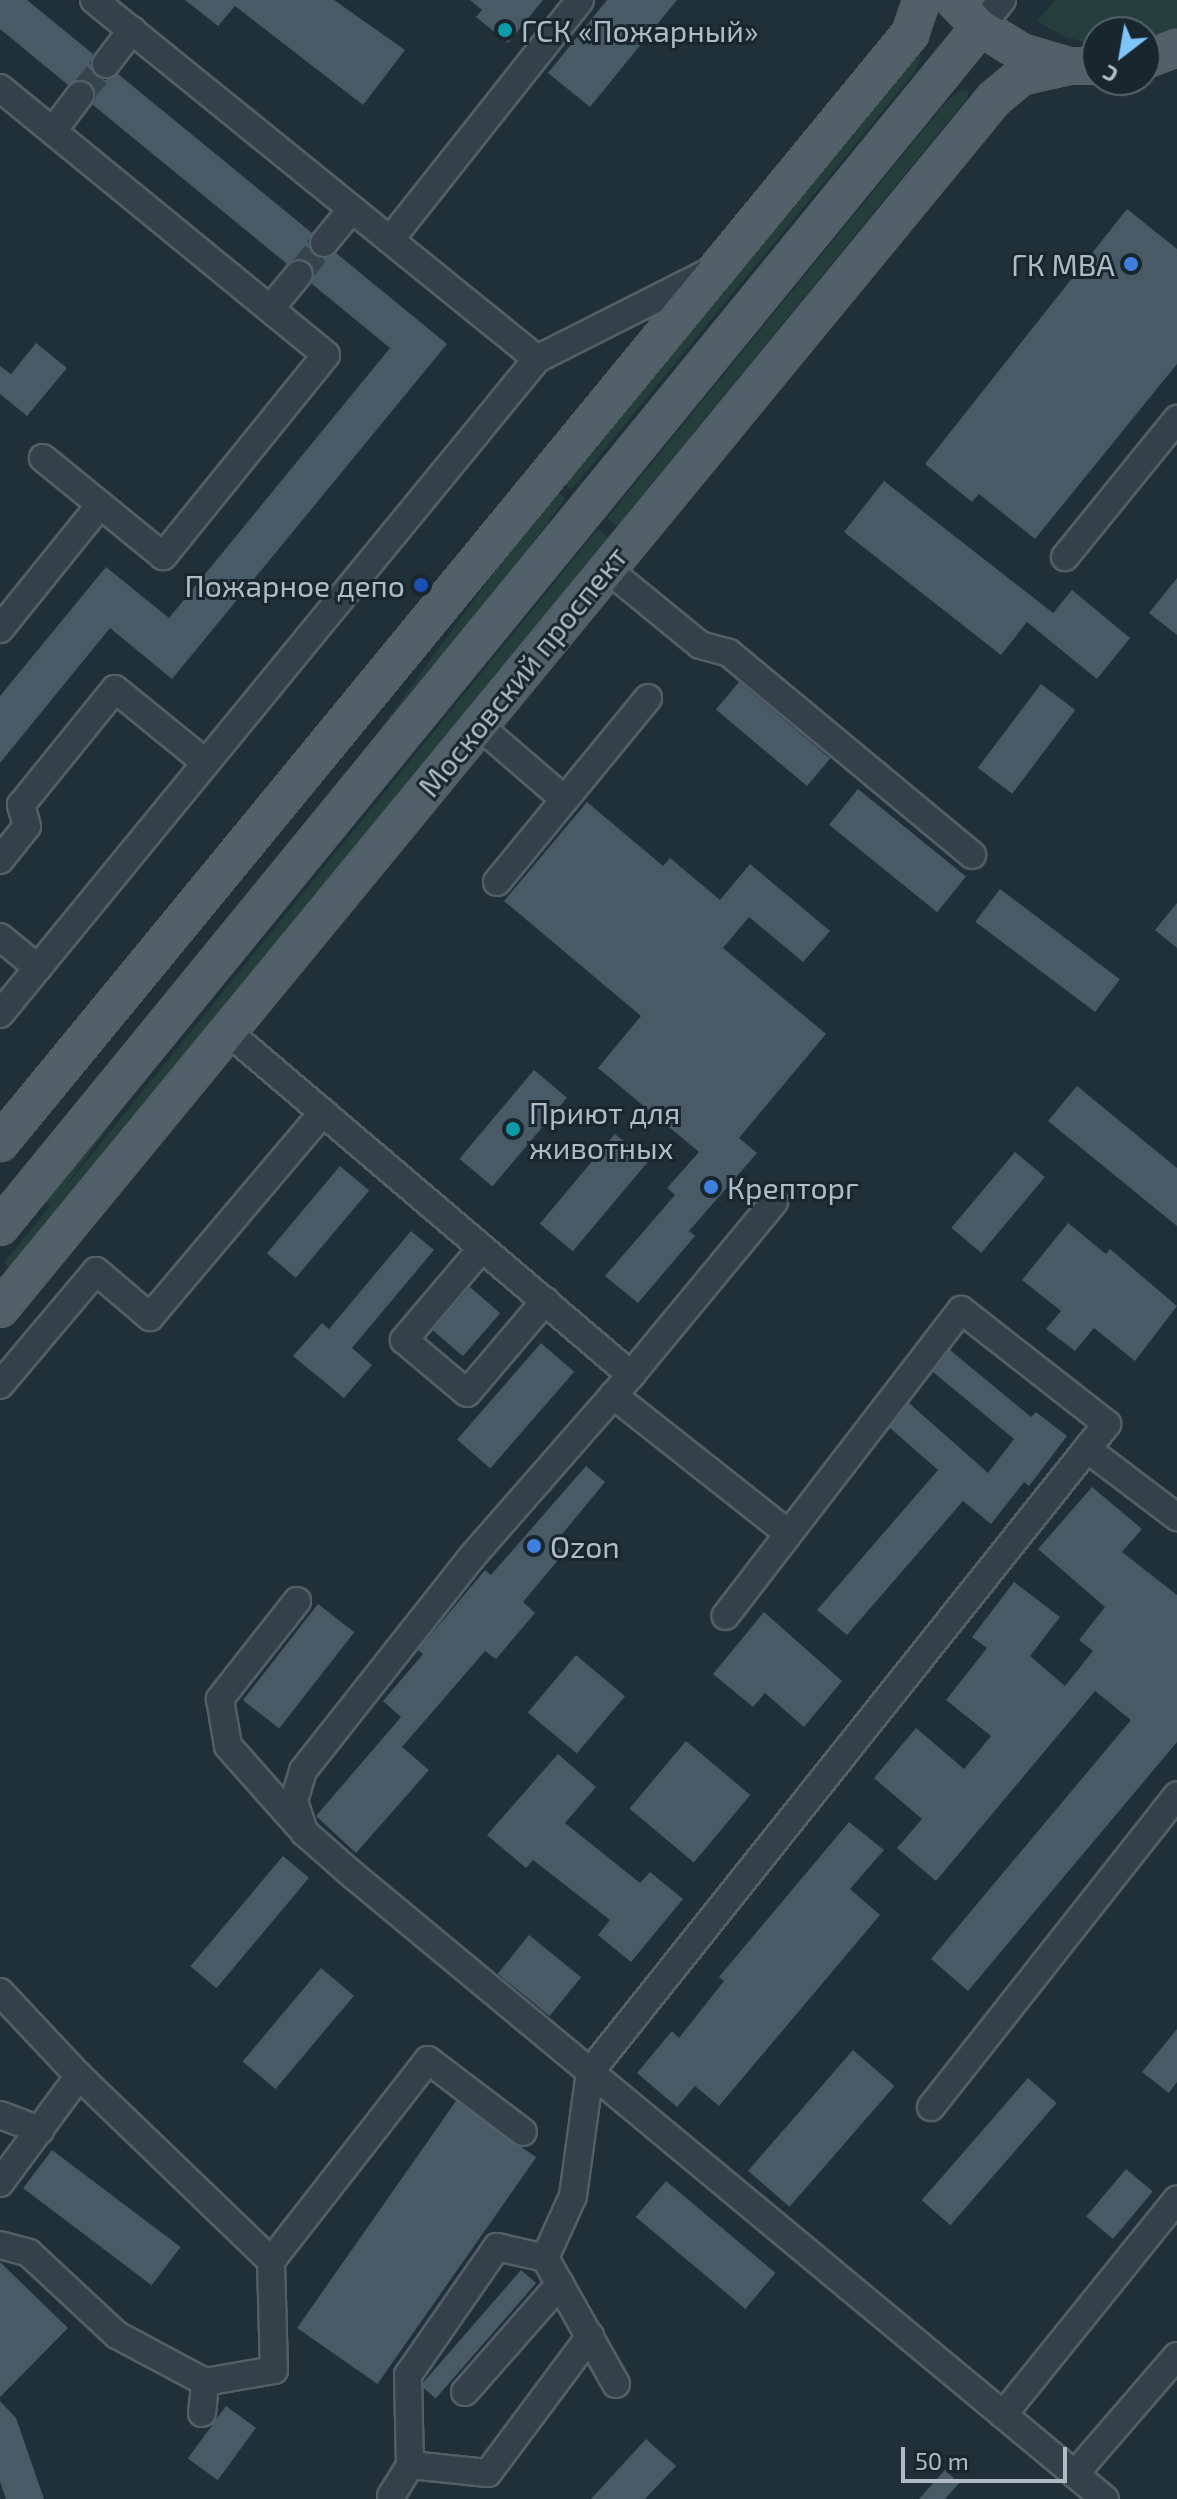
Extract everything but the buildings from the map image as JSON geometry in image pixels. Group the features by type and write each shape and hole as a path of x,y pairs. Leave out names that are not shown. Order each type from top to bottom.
{"main road":[{"path":"0,1143 910,34 922,0"},
{"path":"954,0 980,27 1021,52 1081,66"},
{"name":"Московский проспект","path":"0,1227 980,27"},
{"name":"Московский проспект","path":"0,1309 477,724 994,99 1020,77 1081,66"}],"street":[{"path":"94,0 537,359"},
{"path":"390,240 580,0"},
{"path":"980,27 1002,0"},
{"path":"106,64 132,30"},
{"path":"0,88 326,355 163,556 43,458"},
{"path":"53,131 80,95"},
{"path":"324,243 352,209"},
{"path":"0,1014 537,359 718,267"},
{"path":"270,309 299,274"},
{"path":"1065,557 1177,419"},
{"path":"0,629 100,505"},
{"path":"606,568 700,645 729,653 972,855"},
{"path":"0,860 27,826 21,805 115,689 206,763"},
{"path":"497,882 648,698"},
{"path":"477,724 564,799"},
{"path":"0,937 38,968"},
{"path":"227,1031 631,1375"},
{"path":"0,1385 96,1271 150,1317 323,1112"},
{"path":"304,1832 294,1801 303,1771 471,1558 631,1375 774,1202"},
{"path":"482,1248 404,1340 467,1393 545,1301"},
{"path":"545,2258 573,2196 590,2072 1107,1424 961,1310 725,1616"},
{"path":"613,1395 788,1533"},
{"path":"1087,1449 1177,1517"},
{"path":"297,1601 220,1699 228,1746 304,1832 1105,2499"},
{"path":"931,2107 1177,1796"},
{"path":"0,1992 79,2076 271,2261"},
{"path":"0,2245 29,2253 117,2335 205,2382 274,2370 271,2261 428,2060 523,2132"},
{"path":"0,2183 79,2076"},
{"path":"0,2115 40,2130"},
{"path":"1003,2415 1177,2199"},
{"path":"391,2496 410,2465 408,2375 497,2247 545,2258 616,2384"},
{"path":"465,2392 560,2284"},
{"path":"410,2465 488,2473 590,2336"},
{"path":"1075,2474 1177,2356"},
{"path":"202,2413 205,2382"}],"green space":[{"path":"1055,0 1177,0 1177,30 1161,36 1161,16 1081,16 1081,41 1065,37 1037,21"},
{"path":"917,52 921,58 914,73 571,490 561,481"},
{"path":"968,90 968,97 617,526 607,518 947,101 960,91"},
{"path":"554,490 565,498 51,1206 40,1198"},
{"path":"598,529 608,537 14,1271 4,1263"}],"tunnel":[{"path":"80,95 106,64"},
{"path":"299,274 324,243"}],"place":[{"name":"ГСК «Пожарный»","path":"505,30"},
{"name":"ГК МВА","path":"1131,264"},
{"name":"Пожарное депо","path":"421,585"},
{"name":"Приют для животных","path":"513,1129"},
{"name":"Крепторг","path":"711,1187"},
{"name":"Ozon","path":"534,1546"}]}
